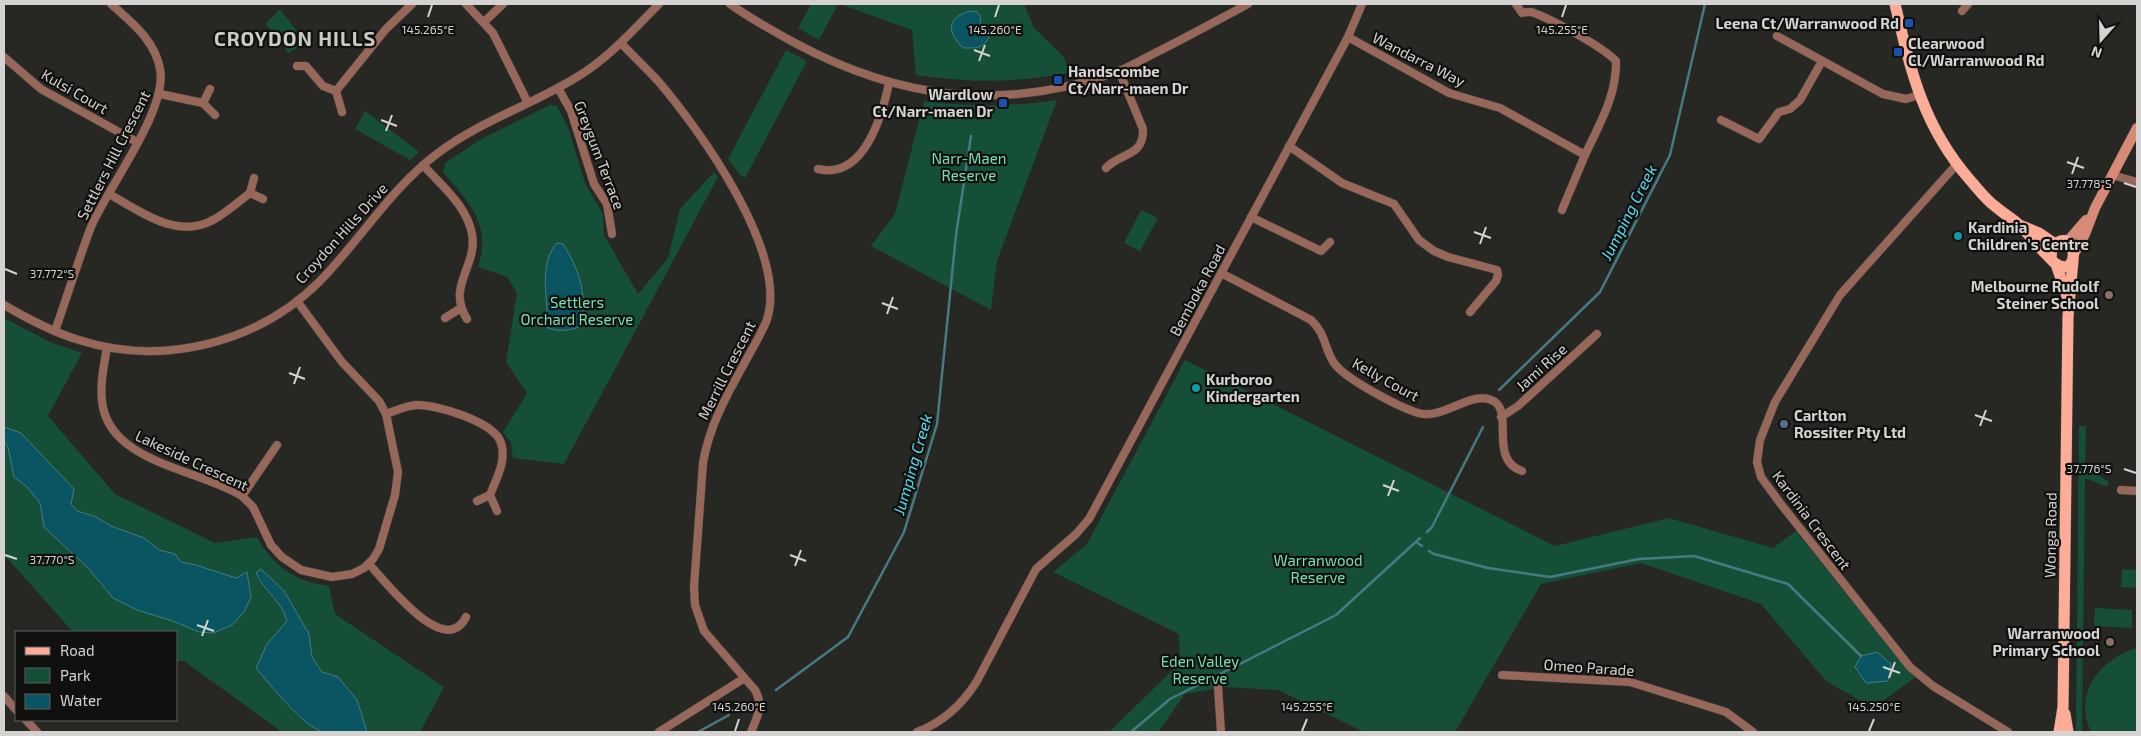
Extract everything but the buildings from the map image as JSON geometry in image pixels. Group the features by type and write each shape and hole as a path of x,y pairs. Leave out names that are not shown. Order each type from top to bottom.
{"main road":[{"path":"1895,4 1919,95 1938,137 1957,164 1990,202 2018,224 2053,261 2067,265 2074,256 2074,248 2067,242 2055,244 2050,250 2053,261"},
{"name":"Wonga Road","path":"2058,732 2063,708 2069,303 2074,256 2095,208 2137,128"},
{"name":"Wonga Road","path":"2067,242 2095,208"},
{"path":"2018,224 2055,244"},
{"name":"Wonga Road","path":"2053,261 2069,303"},
{"name":"Wonga Road","path":"2063,708 2068,732"}],"street":[{"name":"Settlers Hill Crescent","path":"55,331 92,227 155,108 160,94 160,70 154,52 138,29 111,4"},
{"path":"336,91 386,29 412,4"},
{"path":"466,4 493,34 528,102"},
{"path":"484,22 504,4"},
{"name":"Croydon Hills Drive","path":"4,305 55,331 80,341 107,348 158,351 204,345 249,330 276,316 297,301 330,270 408,179 423,165 468,133 558,88 591,68 621,43 659,4"},
{"path":"730,4 752,19 824,58 889,83 950,94 1009,95 1038,92 1077,84 1119,71 1248,4"},
{"path":"1516,4 1522,13 1532,12 1553,22 1609,53 1616,61 1611,100 1562,210"},
{"path":"1962,11 1968,4"},
{"name":"Bemboka Road","path":"917,732 946,717 970,691 1036,569 1089,520 1348,37 1361,5"},
{"path":"1777,36 1883,94 1906,99 1919,95"},
{"name":"Wandarra Way","path":"1348,37 1449,92 1500,108 1585,155"},
{"name":"Merrill Crescent","path":"621,43 661,86 722,168 759,241 768,272 771,300 766,322 722,404 709,436 703,463 694,587 698,617 704,631 743,679 755,690 760,701 759,713 751,732"},
{"name":"Kulsi Court","path":"4,57 41,89 137,142"},
{"path":"1721,120 1759,139 1779,112 1790,109 1800,100 1822,61"},
{"path":"297,66 306,66 323,86 336,91"},
{"path":"1106,168 1114,160 1130,154 1139,148 1143,139 1143,129 1119,71"},
{"path":"818,169 830,171 841,169 862,151 878,124 889,83"},
{"path":"203,102 210,88"},
{"name":"Greygum Terrace","path":"558,88 571,112 594,184 607,204 612,234"},
{"path":"336,91 342,112"},
{"path":"160,94 203,102 215,115"},
{"path":"1289,146 1342,183 1394,204 1419,240 1434,251 1448,257 1497,270 1496,281 1470,312"},
{"name":"Kardinia Crescent","path":"1957,164 1840,294 1775,402 1760,440 1757,462 1761,477 1780,503 1910,667 1933,686 2008,732"},
{"path":"423,165 464,212 472,233 474,244 460,286 460,308 467,319"},
{"path":"2112,176 2137,182"},
{"path":"109,194 163,223 183,227 199,226 213,220 250,193 254,178"},
{"path":"250,193 263,200"},
{"path":"1251,217 1321,252 1330,242"},
{"name":"Kelly Court","path":"1222,274 1312,320 1320,329 1334,363 1347,377 1404,407 1420,414 1431,414 1447,411 1474,399 1485,398 1495,402 1501,410 1506,459 1513,468 1522,471"},
{"path":"297,301 342,362 379,401 386,414 398,480 379,548 369,564 408,605 430,624 446,630 454,630 462,624 466,617"},
{"path":"445,318 460,308"},
{"name":"Jami Rise","path":"1501,417 1518,406 1597,334"},
{"name":"Lakeside Crescent","path":"107,348 102,401 106,417 119,437 141,454 242,496 253,507 276,551 301,570 320,576 339,577 352,574 369,564"},
{"path":"386,414 416,405 437,407 460,414 492,431 501,443 503,462 490,495 477,501"},
{"path":"242,496 277,445"},
{"path":"2121,490 2137,491"},
{"path":"490,495 497,511"},
{"name":"Omeo Parade","path":"1502,675 1630,682 1726,712 1753,732"},
{"path":"660,732 743,679"},
{"path":"1218,687 1221,732"},
{"path":"4,696 15,709"},
{"path":"27,721 37,732"}],"green space":[{"path":"811,4 838,4 819,40 798,28"},
{"path":"840,4 1024,4 1034,28 1064,57 1069,73 1029,79 992,81 916,75 912,30"},
{"path":"280,9 306,43 288,53 280,40 265,24"},
{"path":"786,50 807,61 745,178 740,175 728,159"},
{"name":"Narr-Maen Reserve","path":"1057,100 997,261 991,310 871,246 895,214 924,101 991,105"},
{"name":"Settlers Orchard Reserve","path":"550,105 557,106 568,127 585,183 603,214 604,235 638,294 668,258 680,209 714,172 718,177 564,464 513,458 511,443 503,432 527,393 506,362 517,293 507,277 478,267 482,252 482,239 476,215 443,172 445,163 483,138"},
{"path":"365,111 419,152 410,160 355,129"},
{"path":"1141,210 1158,218 1140,251 1124,243"},
{"path":"4,318 52,343 82,353 48,416 115,494 215,543 257,537 270,556 287,571 306,581 329,586 335,614 444,687 420,732 282,732 184,661 178,661 178,631 72,631 8,559 4,558"},
{"name":"Warranwood Reserve","path":"1185,360 1555,546 1669,518 1773,548 1796,531 1870,623 1920,674 1873,708 1826,681 1761,604 1641,563 1541,584 1455,732 1364,732 1278,690 1225,687 1185,694 1158,732 1109,732 1180,663 1179,634 1053,572 1087,544"},
{"path":"2079,426 2086,426 2085,466 2109,482 2107,487 2085,478 2082,732 2076,732"},
{"path":"2122,569 2137,570 2137,588 2121,587"},
{"path":"2095,608 2132,610 2132,628 2094,626"},
{"path":"2137,648 2137,732 2091,732 2086,718 2085,704 2093,680 2111,660"}],"water":[{"path":"970,11 977,12 980,16 981,25 989,37 982,46 963,48 954,36 952,26 957,17"},
{"path":"557,243 563,244 568,253 578,273 583,294 582,316 579,327 567,330 554,330 546,327 545,282 547,265 552,250"},
{"path":"4,427 21,433 74,489 71,504 77,511 94,516 111,526 144,538 159,550 175,554 181,562 236,578 247,572 251,597 244,612 232,625 213,633 199,632 173,621 137,610 113,598 87,567 44,527 40,503 26,486 14,477 8,447 4,442"},
{"path":"261,569 284,591 309,634 312,657 322,672 338,677 357,700 367,732 329,733 316,729 307,723 288,704 256,668 267,644 287,621 285,614 256,573"},
{"path":"1877,652 1891,664 1888,681 1866,683 1855,667 1861,656"}],"waterway":[{"name":"Jumping Creek","path":"1499,390 1600,292 1670,155 1705,4"},
{"name":"Jumping Creek","path":"776,690 848,637 904,532 937,424 956,235 971,136"},
{"name":"Jumping Creek","path":"1427,532 1432,527 1483,427"},
{"name":"Jumping Creek","path":"1220,674 1336,615 1420,538"},
{"name":"Jumping Creek","path":"1416,542 1422,546"},
{"path":"1429,551 1488,568 1550,577 1639,559 1694,556 1788,584 1861,656"},
{"name":"Jumping Creek","path":"1131,732 1170,699 1212,678"},
{"name":"Jumping Creek","path":"698,732 729,715"}],"place":[{"name":"Leena Ct/Warranwood Rd","path":"1909,23"},
{"name":"Clearwood Cl/Warranwood Rd","path":"1898,52"},
{"name":"Handscombe Ct/Narr-maen Dr","path":"1058,80"},
{"name":"Wardlow Ct/Narr-maen Dr","path":"1003,103"},
{"name":"Kardinia Children's Centre","path":"1958,236"},
{"name":"Melbourne Rudolf Steiner School","path":"2109,295"},
{"name":"Kurboroo Kindergarten","path":"1196,388"},
{"name":"Carlton Rossiter Pty Ltd","path":"1784,424"},
{"name":"Warranwood Primary School","path":"2110,642"}],"district":[{"name":"CROYDON HILLS","path":"295,38"}],"park label":[{"name":"Eden Valley Reserve","path":"1200,670"}]}
